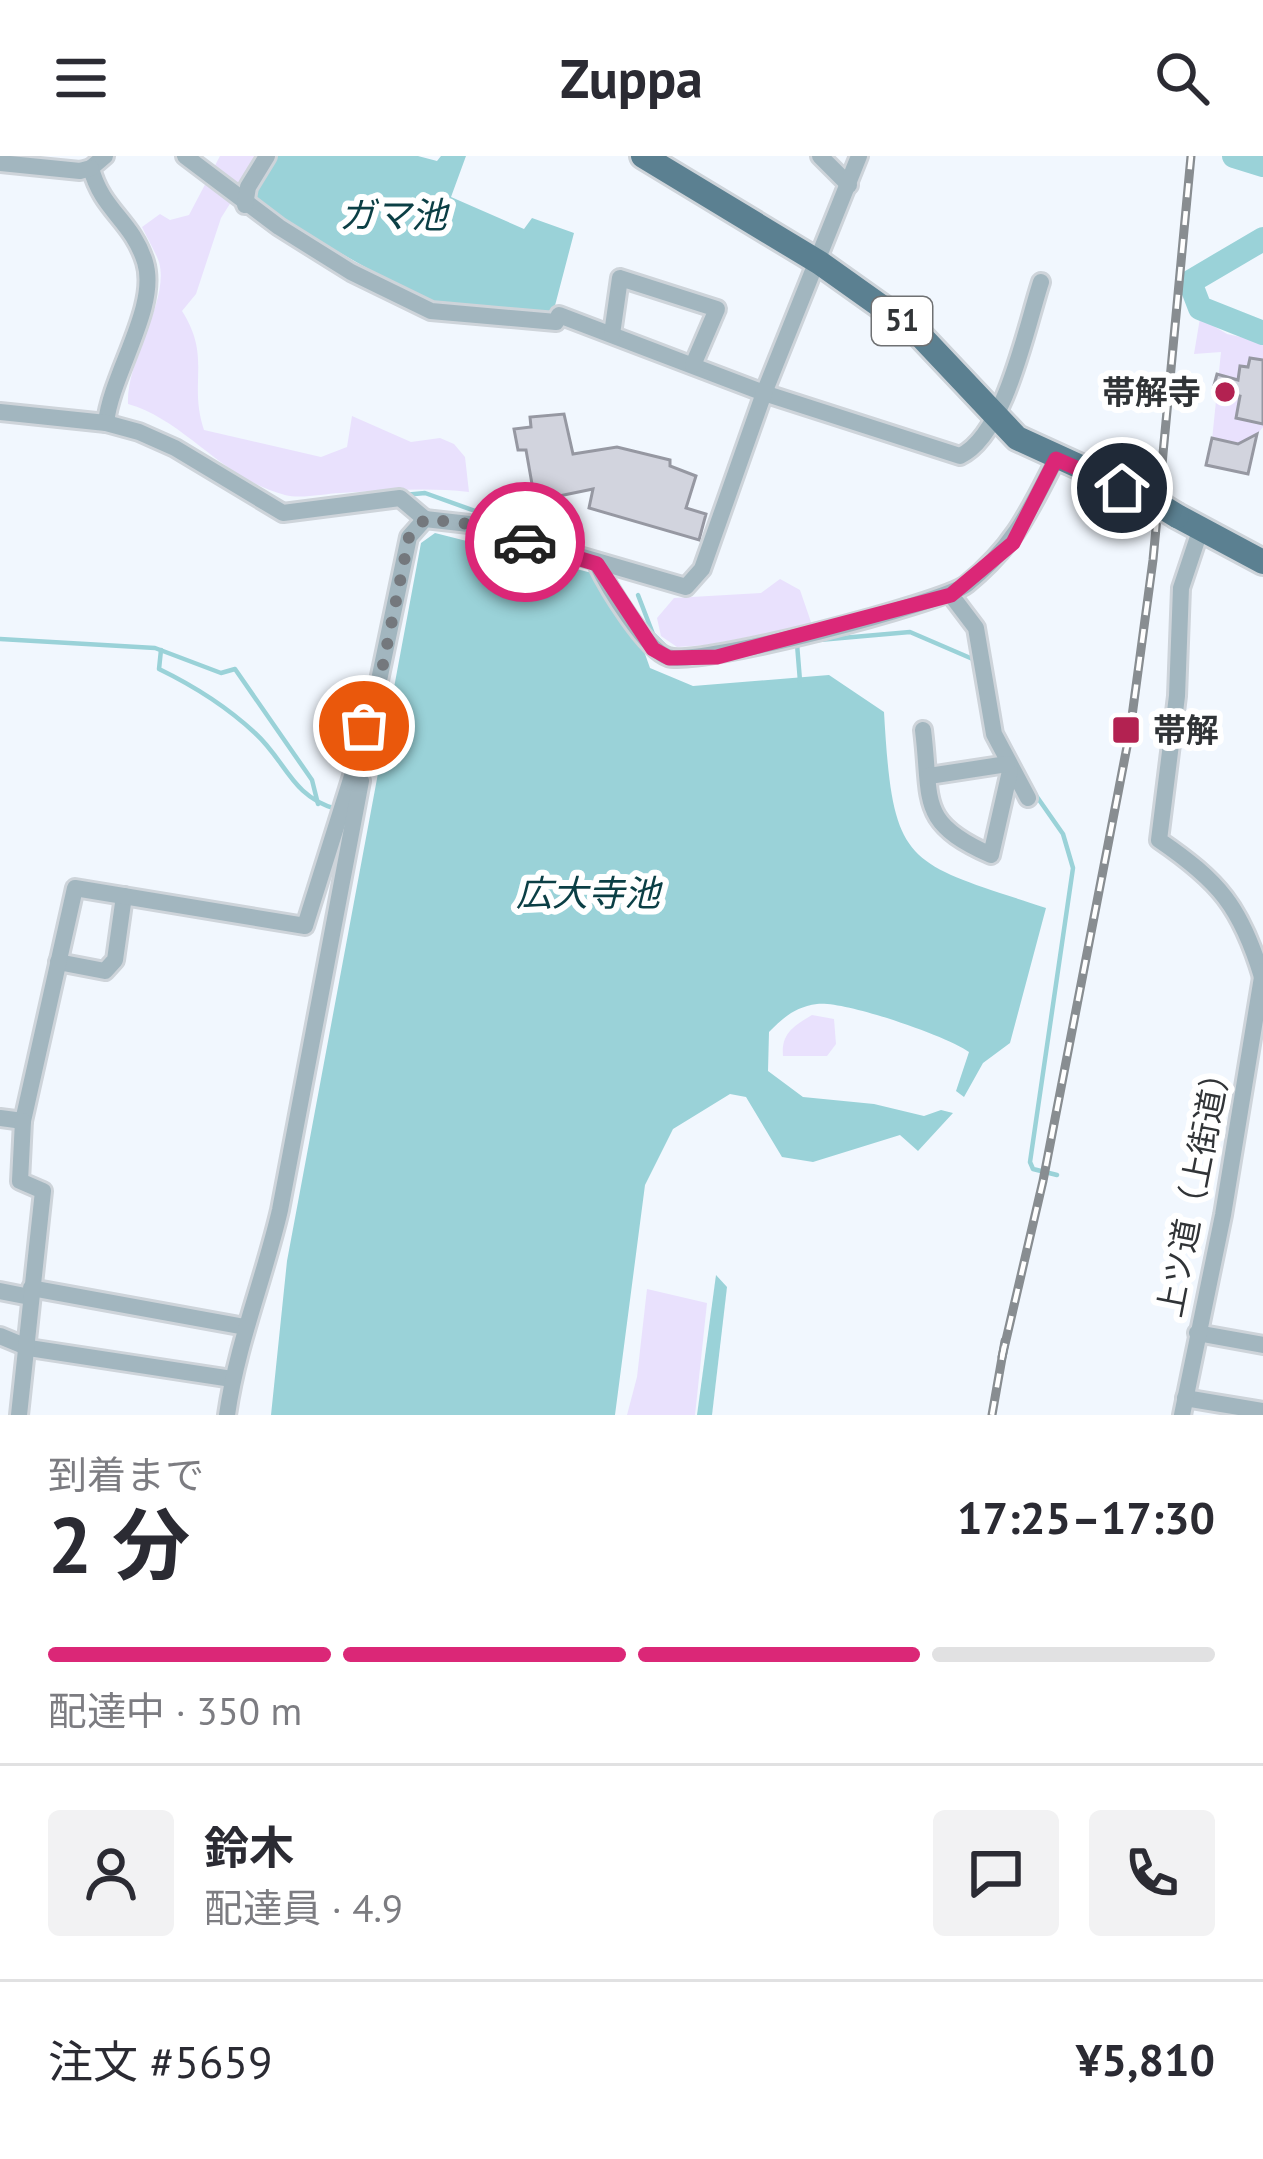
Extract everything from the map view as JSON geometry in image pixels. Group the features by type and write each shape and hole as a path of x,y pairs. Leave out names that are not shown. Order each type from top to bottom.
{"main road":[{"name":"51","path":"643,156 820,263 944,355 1017,438 1146,497 1263,562"}],"street":[{"path":"245,205 248,188 267,156"},
{"path":"820,156 849,185"},
{"path":"0,412 107,416 175,448 283,513 400,498 425,519 469,524 686,587 702,569 764,393 820,263 859,156"},
{"path":"196,158 245,205 352,272 431,311 556,322 559,315 764,393 960,456 972,450 995,417 1040,282"},
{"path":"0,163 98,162 99,200 123,219 148,267 143,315 133,331 107,416"},
{"path":"612,334 620,278 718,309 693,365"},
{"path":"597,564 653,649 669,658 717,657 951,595 1013,543 1056,459"},
{"path":"227,1415 245,1327 280,1210 409,537 425,519"},
{"path":"1200,531 1181,589 1177,696 1159,840 1215,882 1235,906 1262,974"},
{"path":"951,595 976,628 979,660 1008,767 1028,798"},
{"path":"19,1415 43,1190 20,1181 22,1121 75,888 304,926 374,709"},
{"path":"923,730 935,818 949,836 991,855 1008,767"},
{"path":"929,776 1008,767"},
{"path":"58,962 105,971 115,960 124,896"},
{"name":"上ツ道（上街道）","path":"1184,1406 1227,1194 1262,974"},
{"path":"0,1118 22,1121"},
{"path":"0,1291 245,1327"},
{"path":"1197,1333 1263,1345"},
{"path":"0,1336 29,1348 232,1379"},
{"path":"1184,1406 1263,1411"}],"shaded area":[{"path":"220,156 260,156 221,218 196,294 182,311 196,343 204,430 321,457 347,447 352,416 411,442 440,438 454,444 465,457 469,492 285,495 242,476 168,423 128,404 161,277 142,227 160,214 170,220 189,215"},
{"path":"1200,318 1227,334 1263,342 1263,427 1247,447 1212,440 1221,352 1194,354"},
{"path":"780,579 800,590 812,625 706,645 677,647 661,636 657,618 674,598 761,593"},
{"path":"812,1015 834,1019 836,1044 827,1056 783,1056 787,1036"},
{"path":"647,1289 707,1303 695,1415 627,1415 637,1377"}],"water":[{"name":"ガマ池","path":"278,156 418,156 437,161 441,156 466,156 451,197 524,229 532,218 574,233 552,317 432,305 261,208 255,192"},
{"name":"広大寺池","path":"435,533 592,573 639,637 650,668 693,686 829,675 884,712 893,802 915,851 962,879 1046,908 1010,1043 983,1063 964,1097 956,1091 969,1052 894,1020 817,1004 790,1014 769,1032 768,1071 803,1097 874,1104 924,1116 941,1110 953,1113 918,1151 900,1135 813,1162 782,1157 746,1097 730,1094 673,1129 645,1185 615,1415 271,1415 287,1261 421,543"},
{"path":"716,1275 727,1287 712,1415 697,1415"}],"building":[{"path":"1250,358 1263,360 1263,424 1236,418 1240,396 1213,389 1217,374 1238,380 1240,366 1248,367"},
{"path":"564,414 573,454 617,447 670,460 670,466 696,476 686,508 706,514 699,540 589,508 593,489 535,501 526,450 518,450 514,429 531,427 530,417"},
{"path":"1257,434 1248,474 1206,465 1212,438 1238,444"}],"waterway":[{"path":"1234,156 1263,165"},
{"path":"1263,239 1190,282 1200,308 1263,333"},
{"path":"404,495 425,493 570,545"},
{"path":"638,595 653,634 668,649"},
{"path":"819,640 910,632 975,660"},
{"path":"0,639 155,648 221,673 235,669 312,780 318,804"},
{"path":"797,644 800,681"},
{"path":"161,650 159,669 233,714 266,744 299,787 336,809"},
{"path":"1035,794 1063,834 1073,868 1030,1162 1033,1169 1057,1175"}],"railway":[{"path":"1002,1357 1043,1181 1130,731 1153,560 1191,156"},
{"path":"992,1415 1005,1341"}],"way so far":[{"path":"364,726 374,709 409,537 425,519 469,524 525,542"}],"place":[{"name":"帯解寺","path":"1225,392"},
{"name":"帯解","path":"1126,730"}],"route":[{"path":"525,542 597,564 653,649 669,658 691,660 853,626 886,609 951,595 1013,543 1056,459 1122,488"}]}
